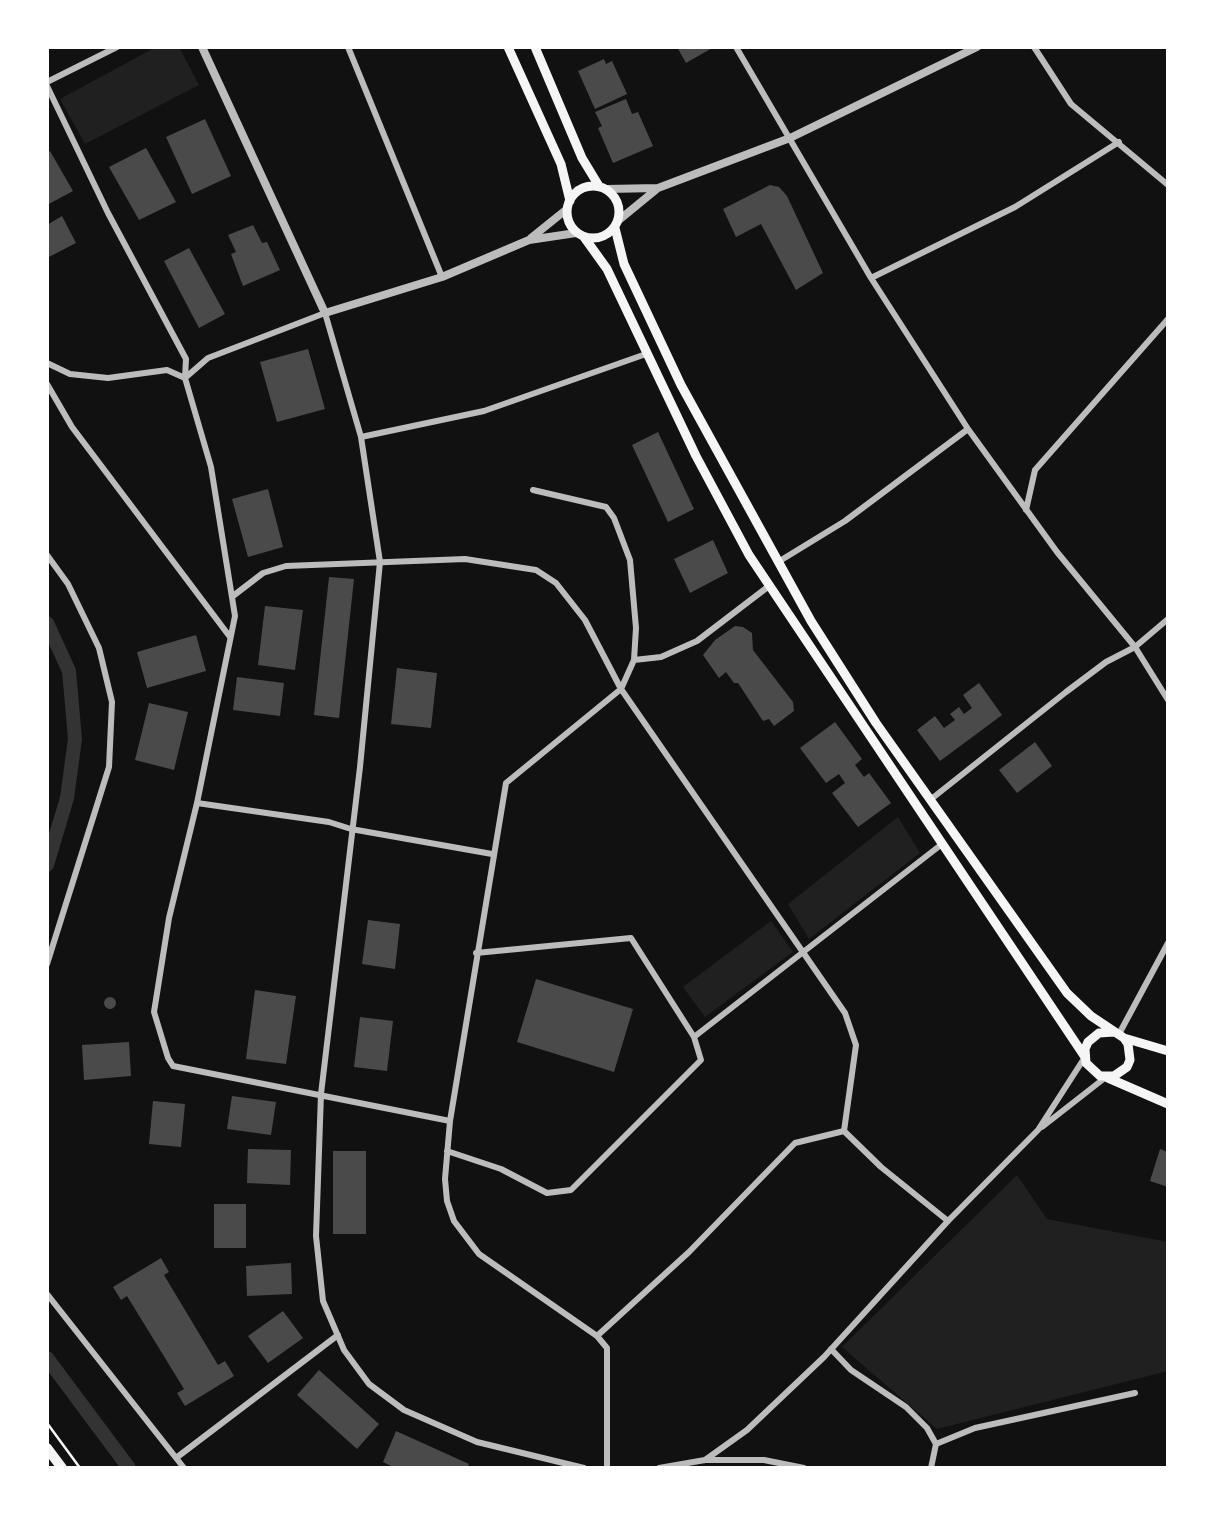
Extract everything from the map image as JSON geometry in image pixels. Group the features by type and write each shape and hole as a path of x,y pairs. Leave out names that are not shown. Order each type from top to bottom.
{"main road":[{"path":"508,47 561,164 571,226 607,269 709,481 749,555 1094,1073 1168,1104"},
{"path":"535,47 582,158 603,188 618,203 617,224 624,264 681,386 778,562 818,633 930,800 1068,993 1091,1016 1119,1035 1130,1052 1130,1060 1121,1073 1106,1077"},
{"path":"568,205 582,188 603,188"},
{"path":"580,235 601,238 617,224"},
{"path":"1085,1057 1088,1042 1099,1033 1119,1035 1168,1051"},
{"path":"47,1448 62,1468"}],"street":[{"path":"117,47 47,84 108,213 186,359 185,378 211,467 235,616 197,803 169,918 154,1012 168,1058 173,1066 450,1121"},
{"path":"202,47 325,313 361,437 380,562 360,767 321,1094 316,1236 323,1301 344,1350 369,1384 404,1410 477,1442 564,1466 584,1468"},
{"path":"348,47 442,277"},
{"path":"736,47 871,278 968,429 1057,552 1135,647 1168,700"},
{"path":"617,224 658,188 790,138 977,47"},
{"path":"1034,47 1071,104 1168,185"},
{"path":"871,278 1016,207 1119,142"},
{"path":"603,188 658,188"},
{"path":"529,240 568,205"},
{"path":"185,378 208,358 325,313 442,277 529,240 580,235"},
{"path":"1026,510 1035,470 1168,318"},
{"path":"361,437 484,411 646,354"},
{"path":"47,363 70,374 107,378 167,370 185,378"},
{"path":"47,384 72,426 230,637"},
{"path":"778,562 845,521 968,429"},
{"path":"533,490 606,507 614,518 630,560 636,628 634,660 621,690 506,783 492,854 450,1121 447,1201 462,1235 510,1278 597,1336 607,1348 607,1468"},
{"path":"47,555 68,584 99,648 112,702 109,767 47,964"},
{"path":"233,596 263,573 286,566 380,562 465,559 536,570 556,583 585,620 621,690 804,950 845,1013 856,1045 844,1131"},
{"path":"634,660 661,657 697,641 769,586"},
{"path":"930,800 1076,684 1106,662 1135,647 1168,620"},
{"path":"1160,688 1168,684"},
{"path":"197,803 329,822 351,829 492,854"},
{"path":"694,1037 942,844"},
{"path":"447,1151 501,1169 547,1193 571,1190 701,1060 694,1037 631,938 477,953"},
{"path":"1119,1035 1168,943"},
{"path":"1038,1130 1085,1057"},
{"path":"705,1460 747,1430 831,1349 948,1221 1038,1130 1106,1077"},
{"path":"844,1131 881,1167 948,1221"},
{"path":"597,1336 689,1252 795,1143 844,1131"},
{"path":"47,1294 184,1468"},
{"path":"176,1458 338,1335"},
{"path":"831,1349 851,1370 906,1407 927,1428 936,1444 931,1468"},
{"path":"936,1444 975,1429 1135,1393"},
{"path":"659,1468 705,1460 764,1460 804,1468"}],"path":[{"path":"47,1423 80,1468"}],"shaded area":[{"path":"156,47 179,47 199,85 85,144 60,99"},
{"path":"898,817 920,853 809,939 788,904"},
{"path":"771,921 793,952 705,1017 683,987"},
{"path":"1017,1175 1047,1219 1168,1242 1168,1371 937,1429 842,1347"}],"building":[{"path":"677,47 714,47 686,63"},
{"path":"604,59 606,64 612,61 627,94 595,109 578,71"},
{"path":"626,99 632,114 638,112 653,146 613,163 598,128 602,126 595,112"},
{"path":"205,119 231,176 192,194 166,137"},
{"path":"146,148 176,202 139,220 109,167"},
{"path":"50,151 73,191 47,205 47,153"},
{"path":"770,185 779,187 787,196 823,273 796,290 761,224 736,237 723,209"},
{"path":"62,216 76,243 47,258 47,225"},
{"path":"253,225 262,243 267,242 280,270 243,286 231,254 236,252 228,235"},
{"path":"189,248 225,314 199,328 164,261"},
{"path":"308,349 325,409 277,422 260,362"},
{"path":"658,432 694,509 668,522 632,445"},
{"path":"268,489 283,547 248,557 232,499"},
{"path":"713,540 728,573 690,593 674,559"},
{"path":"329,577 354,579 339,718 314,715"},
{"path":"265,606 303,610 295,670 258,665"},
{"path":"735,626 743,627 752,633 753,650 793,702 794,711 774,726 769,719 763,721 738,683 734,683 726,672 719,678 703,655 715,640"},
{"path":"196,635 206,671 147,688 137,652"},
{"path":"397,668 437,673 431,728 391,724"},
{"path":"237,677 284,683 280,716 233,710"},
{"path":"979,683 1002,715 940,761 917,730 935,716 944,728 955,720 950,714 959,707 964,714 972,708 963,695"},
{"path":"149,703 188,712 174,770 135,760"},
{"path":"835,722 862,759 855,765 864,777 869,773 891,803 858,827 832,793 845,783 839,774 826,783 800,748"},
{"path":"1035,742 1052,766 1017,793 999,770"},
{"path":"368,920 400,924 395,969 362,964"},
{"path":"536,979 633,1009 614,1072 517,1042"},
{"path":"255,990 296,996 286,1064 246,1059"},
{"path":"110,997 116,1003 110,1009 104,1003"},
{"path":"360,1017 393,1021 387,1071 354,1067"},
{"path":"129,1042 131,1076 84,1080 82,1045"},
{"path":"232,1096 276,1102 271,1135 227,1129"},
{"path":"153,1101 185,1104 181,1147 149,1144"},
{"path":"248,1149 291,1150 290,1185 247,1183"},
{"path":"1160,1149 1168,1152 1168,1187 1150,1181"},
{"path":"333,1151 366,1151 366,1234 333,1234"},
{"path":"214,1204 246,1204 246,1248 214,1248"},
{"path":"161,1258 169,1272 164,1275 218,1365 225,1361 234,1376 185,1406 177,1393 184,1389 127,1296 121,1300 113,1287"},
{"path":"291,1263 292,1294 247,1296 246,1266"},
{"path":"283,1311 303,1338 268,1363 248,1336"},
{"path":"319,1370 379,1424 357,1449 297,1395"},
{"path":"396,1431 469,1464 467,1468 395,1468 383,1462"}],"waterway":[{"path":"47,623 69,671 75,739 67,798 47,865"},
{"path":"47,1358 129,1468"}]}
